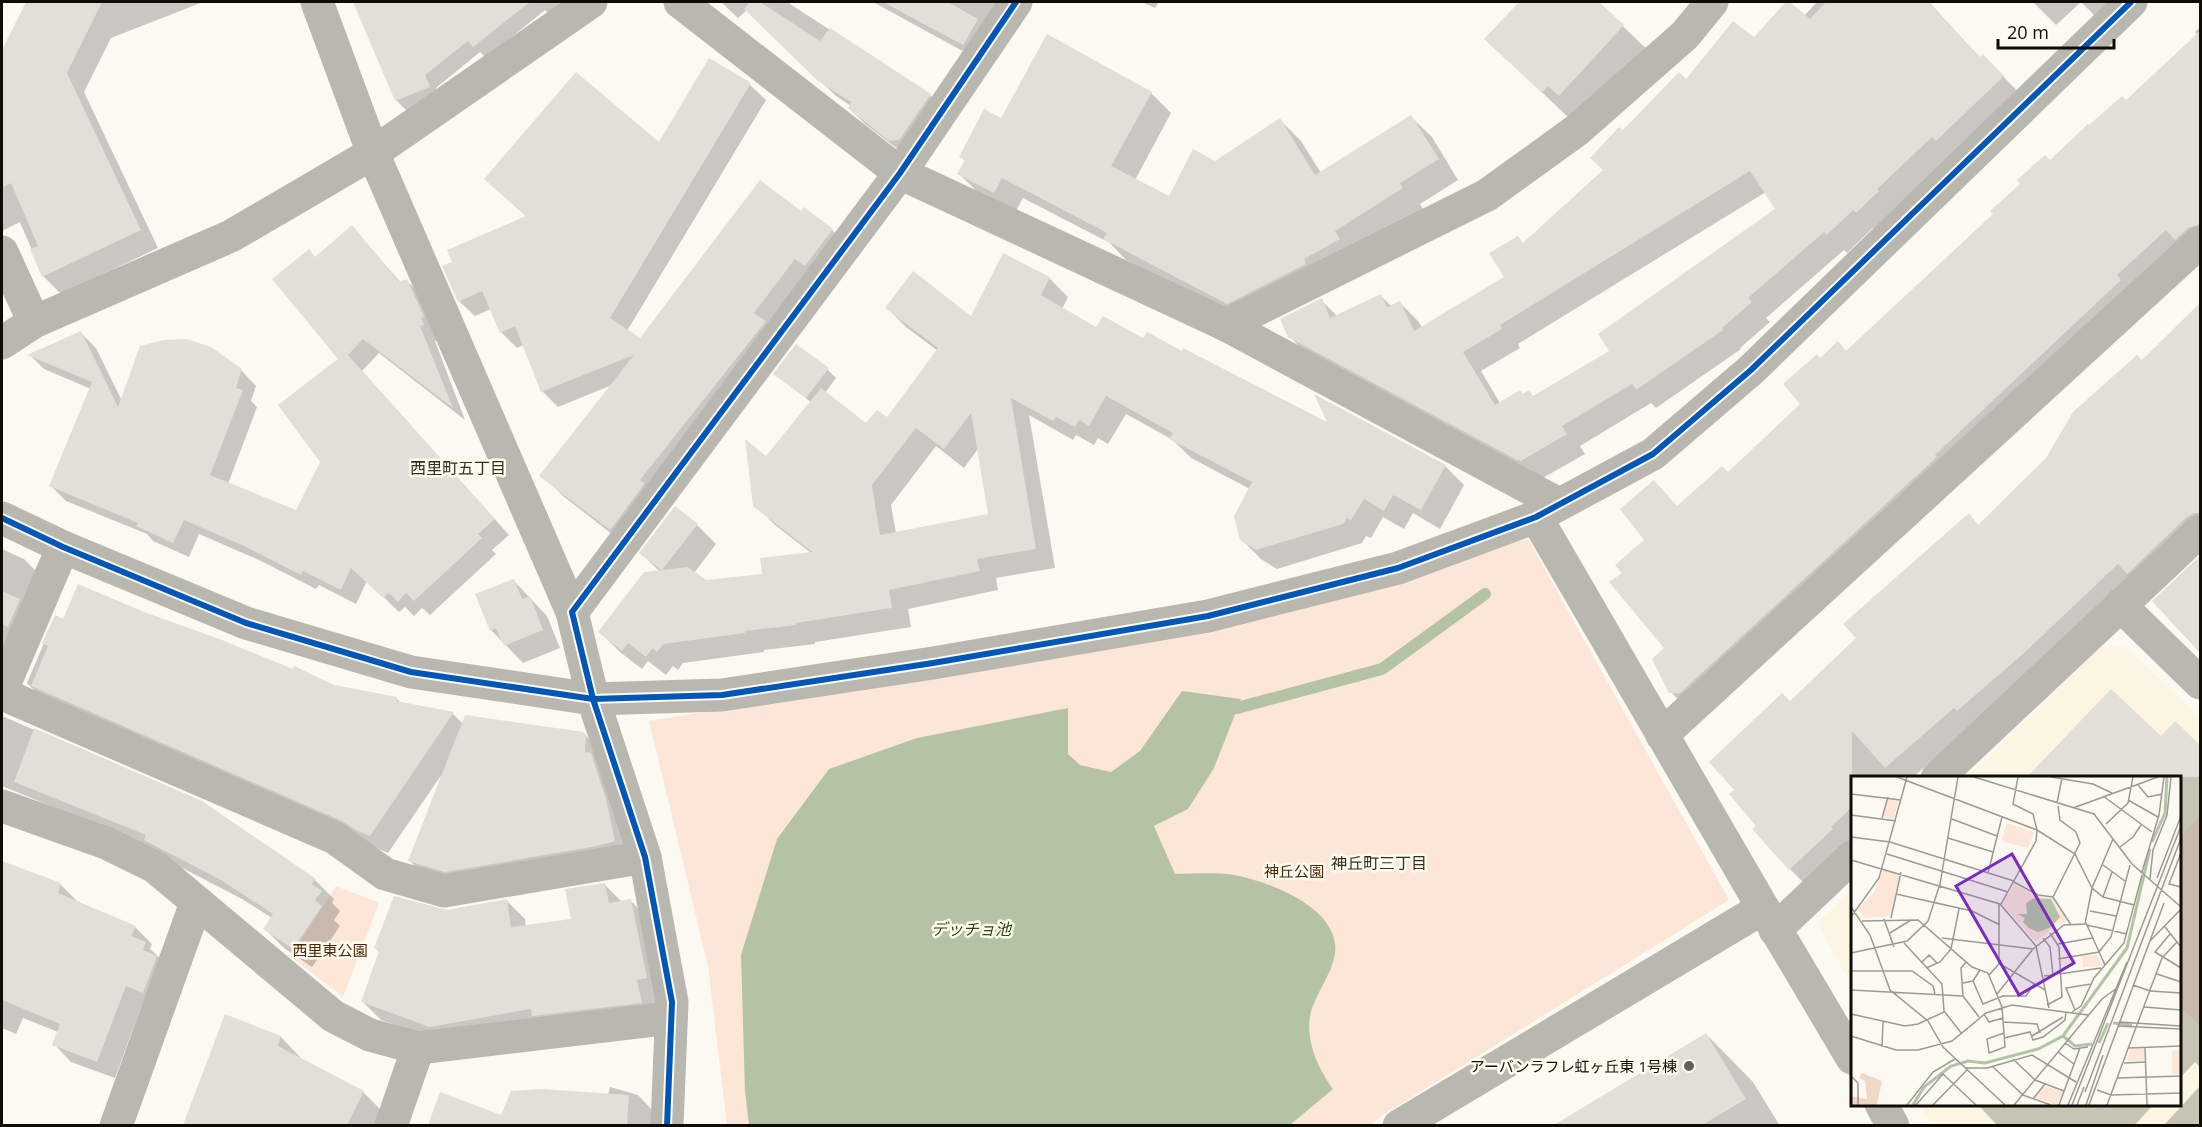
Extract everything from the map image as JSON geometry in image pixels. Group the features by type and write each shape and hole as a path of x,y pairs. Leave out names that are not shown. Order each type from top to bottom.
{"street":[{"path":"317,2 373,153 572,612 593,699 645,856 672,1002 667,1125"},
{"path":"2,343 34,322 231,236 373,153 591,2"},
{"path":"680,2 900,172 1226,325 1547,510 1662,735 1851,1056"},
{"path":"572,612 900,172 1016,2"},
{"path":"1226,325 1487,195 1577,130 1685,35 1712,2"},
{"path":"2,518 63,547 246,623 411,672 593,699 722,695 933,663 1208,616 1398,568 1547,510 1653,454 1750,370 2131,2"},
{"path":"1662,735 2200,242"},
{"path":"2,252 34,322"},
{"path":"1938,776 2200,531"},
{"path":"63,547 2,692 335,838 385,874 444,891 645,856"},
{"path":"2120,605 2200,683"},
{"path":"2,806 106,843 155,867 333,1016 369,1035 418,1048 672,1018"},
{"path":"1399,1125 1769,919 1851,858"},
{"path":"116,1125 196,903"},
{"path":"391,1125 418,1048"},
{"path":"1882,1106 1893,1125"}],"shaded area":[{"path":"2101,647 2126,647 2200,718 2200,1125 1931,1125 1920,1106 2181,1106 2181,776 1968,776"},
{"path":"1851,891 1851,984 1818,924"}],"green space":[{"name":"神丘公園","path":"1528,539 1729,900 1383,1115 1371,1125 727,1125 708,966 649,721 1210,631"},
{"path":"2200,816 2200,1026 2181,1007 2181,836"},
{"name":"西里東公園","path":"336,886 379,903 343,997 291,957"}],"water":[{"name":"デッチョ池","path":"1182,691 1241,699 1214,768 1188,809 1154,826 1175,874 1227,874 1263,883 1295,897 1310,907 1331,930 1335,944 1334,957 1330,971 1312,1008 1309,1029 1317,1061 1333,1089 1290,1125 749,1125 745,1091 741,955 777,839 829,769 917,738 1068,708 1068,754 1080,765 1111,772 1140,751"}],"building":[{"path":"26,2 102,2 67,73 141,230 42,277 30,249 38,246 11,183 2,188 2,50"},
{"path":"353,2 530,2 473,47 468,41 425,75 430,87 395,101"},
{"path":"750,2 760,2 820,41 830,28 931,94 899,140 889,141 848,108 851,102 818,81 744,9"},
{"path":"883,2 948,2 978,19 963,45"},
{"path":"1519,2 1599,2 1624,25 1559,96 1548,86 1542,93 1484,39"},
{"path":"1786,2 1790,2 1810,19 1826,2 1928,2 1980,57 1983,54 2004,76 1936,141 1932,137 1877,189 1879,191 1856,213 1853,210 1827,235 1824,232 1748,298 1752,302 1722,328 1723,330 1636,390 1632,384 1562,426 1567,434 1521,461 1288,337 1280,319 1322,298 1330,318 1381,294 1387,307 1400,301 1414,331 1504,277 1489,253 1518,236 1523,243 1603,170 1590,158 1619,127 1623,130 1679,72 1686,79 1733,21 1754,37","holes":["1750,171 1775,209 1598,334 1609,351 1533,396 1529,390 1523,394 1520,390 1495,405 1463,352 1502,329 1500,325"]},
{"path":"2200,31 2200,224 2188,228 2175,240 2166,230 2117,275 2121,280 1935,455 1937,457 1680,693 1669,693 1652,659 1664,648 1609,582 1622,573 1615,565 1644,540 1620,509 1654,480 1677,506 1722,466 1728,472 1800,404 1783,384 1817,354 1820,358 1838,341 1846,351 1993,214 1990,211 2020,184 2017,180 2045,155 2050,160 2122,96 2126,100"},
{"path":"1047,34 1152,92 1111,166 1169,196 1193,149 1215,161 1280,118 1315,175 1411,115 1439,159 1400,183 1403,188 1335,231 1340,239 1304,259 1306,264 1227,304 1103,239 1107,233 1002,178 994,193 957,174 965,160 959,157 984,109 1001,118"},
{"path":"709,58 751,83 610,318 640,338 760,180 801,211 804,207 833,229 805,266 795,259 754,313 766,321 640,480 645,483 610,530 539,476 634,355 541,392 515,326 500,333 482,291 458,302 442,266 452,262 447,250 526,216 484,179 576,72 659,142"},
{"path":"352,225 399,282 407,279 424,317 421,318 424,325 420,326 453,408 363,339 348,355 495,519 478,534 482,538 414,601 406,593 398,602 389,593 383,598 351,568 341,590 303,571 301,575 244,546 184,520 173,543 136,526 138,523 49,486 92,382 27,355 81,331 118,407 140,346 164,340 186,339 211,347 242,369 236,388 243,390 210,475 296,510 320,462 278,405 338,359 272,279 309,249 315,257"},
{"path":"1003,253 1050,277 1041,295 1096,327 1103,316 1143,338 1147,332 1327,422 1314,394 1446,465 1421,510 1393,495 1384,511 1364,499 1351,520 1347,518 1343,524 1256,550 1240,540 1234,516 1252,482 1169,439 1173,433 1106,396 1089,426 1079,420 1075,427 1056,417 1053,421 1011,398 1036,549 977,559 980,571 889,590 892,608 796,623 796,625 664,644 657,652 652,648 646,657 628,643 622,651 598,632 644,572 661,570 639,553 675,506 698,524 662,570 688,567 706,580 762,574 760,558 812,552 753,506 745,439 766,456 821,388 866,423 877,410 887,417 938,348 885,308 913,271 971,316","holes":["971,413 988,514 880,535 872,485 916,428 944,449"]},
{"path":"2200,303 2200,513 2187,517 2127,574 2118,564 2024,653 1957,711 1954,708 1885,768 1852,731 1851,808 1831,827 1833,829 1789,870 1752,829 1756,826 1729,794 1734,790 1709,762 1782,693 1790,701 1856,638 1843,624 1969,513 1978,525 2046,458 2073,412 2137,355 2142,360"},
{"path":"796,344 829,368 806,398 773,374"},
{"path":"2200,556 2200,653 2152,601"},
{"path":"514,579 522,599 530,596 543,630 504,646 496,628 490,631 475,594"},
{"path":"78,584 293,669 294,666 334,685 397,697 396,701 454,712 370,836 342,821 31,686 48,646 42,643 55,615 63,619"},
{"path":"2,591 20,599 8,627 2,624"},
{"path":"2111,689 2161,736 2175,721 2200,745 2200,777 2028,776"},
{"path":"465,715 584,732 585,752 591,753 606,799 615,841 445,872 408,861"},
{"path":"34,728 202,801 316,879 312,884 322,891 315,900 322,906 293,949 263,929 273,914 221,880 144,840 146,835 14,782"},
{"path":"2,861 61,883 58,893 136,926 131,936 146,942 143,950 157,956 143,993 126,986 97,1062 52,1045 60,1024 2,1000"},
{"path":"605,883 609,903 631,899 647,978 637,980 642,1003 532,1016 531,1009 430,1027 361,1002 379,951 374,948 394,896 447,910 507,899 511,927 571,919 565,889"},
{"path":"225,1014 281,1036 278,1046 364,1091 347,1125 183,1125"},
{"name":"アーバンラフレ虹ヶ丘東 1号棟","path":"1706,1033 1746,1099 1702,1125 1554,1125"},
{"path":"542,1089 629,1095 627,1125 428,1125 440,1092 501,1115 511,1091"}],"waterway":[{"path":"1237,708 1382,669 1485,594"}],"cycle path":[{"path":"667,1126 672,1002 645,857 593,699 572,612 900,173 1016,2"},
{"path":"2,518 63,547 246,623 411,672 593,699 722,695 933,663 1208,616 1398,568 1536,517 1653,454 1751,370 2131,2"}],"place":[{"name":"アーバンラフレ虹ヶ丘東 1号棟","path":"1689,1066"}],"district":[{"name":"西里町五丁目","path":"458,468"},
{"name":"神丘町三丁目","path":"1379,863"}]}
